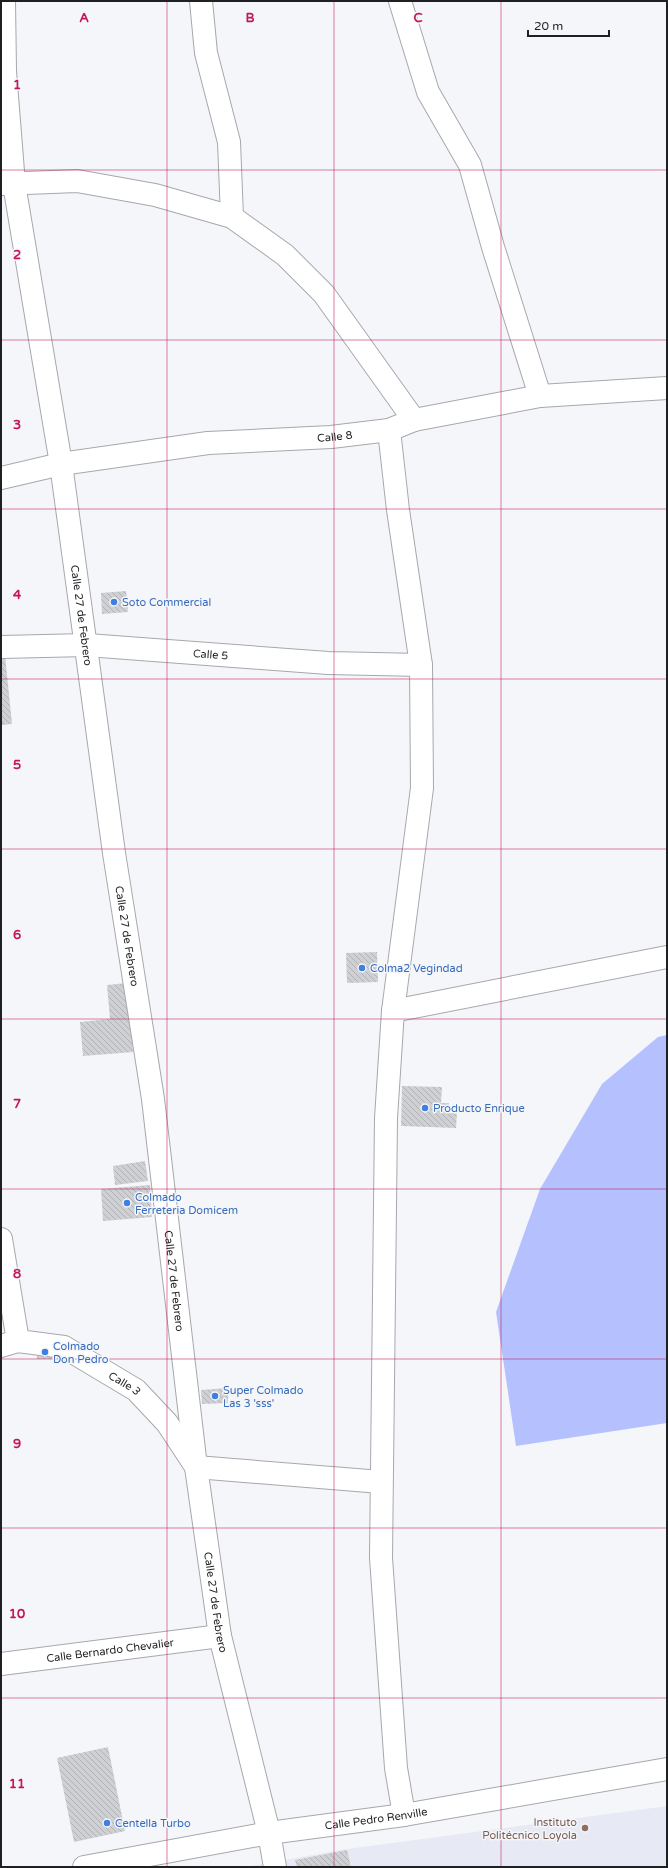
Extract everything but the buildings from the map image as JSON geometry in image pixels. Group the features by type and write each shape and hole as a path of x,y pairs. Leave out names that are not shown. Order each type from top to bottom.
{"street":[{"name":"Calle 27 de Febrero","path":"4,1 7,184 61,464 114,853 153,1099 196,1468 220,1636 269,1833 275,1867"},
{"path":"201,1 206,53 229,142 232,217"},
{"path":"400,1 428,92 470,165 493,247 540,396"},
{"path":"7,184 77,180 155,195 232,217 285,255 324,294 414,420"},
{"name":"Calle 8","path":"1,478 61,464 208,443 331,437 389,430 414,420 540,396 667,388"},
{"path":"389,430 398,510 421,665 422,788 393,1011 386,1118 381,1558 396,1768 404,1815"},
{"name":"Calle 5","path":"1,647 87,646 328,663 421,665"},
{"path":"393,1011 667,957"},
{"path":"1,1239 10,1344"},
{"name":"Calle 3","path":"10,1344 64,1347 136,1390 167,1423 196,1468"},
{"path":"196,1468 381,1482"},
{"name":"Calle Bernardo Chevalier","path":"1,1664 220,1636"},
{"name":"Calle Pedro Renville","path":"84,1867 269,1833 404,1815 667,1769"}],"shaded area":[{"path":"667,1035 667,1423 516,1446 496,1312 540,1189 602,1084 658,1037"},
{"name":"Instituto Politécnico Loyola","path":"667,1806 667,1867 246,1867 340,1850"}],"place":[{"name":"Soto Commercial","path":"114,602"},
{"name":"Colma2 Vegindad","path":"362,968"},
{"name":"Producto Enrique","path":"425,1108"},
{"name":"Colmado Ferreteria Domicem","path":"127,1203"},
{"name":"Colmado Don Pedro","path":"45,1352"},
{"name":"Super Colmado Las 3 'sss'","path":"215,1396"},
{"name":"Centella Turbo","path":"107,1823"},
{"name":"Instituto Politécnico Loyola","path":"585,1828"}]}
